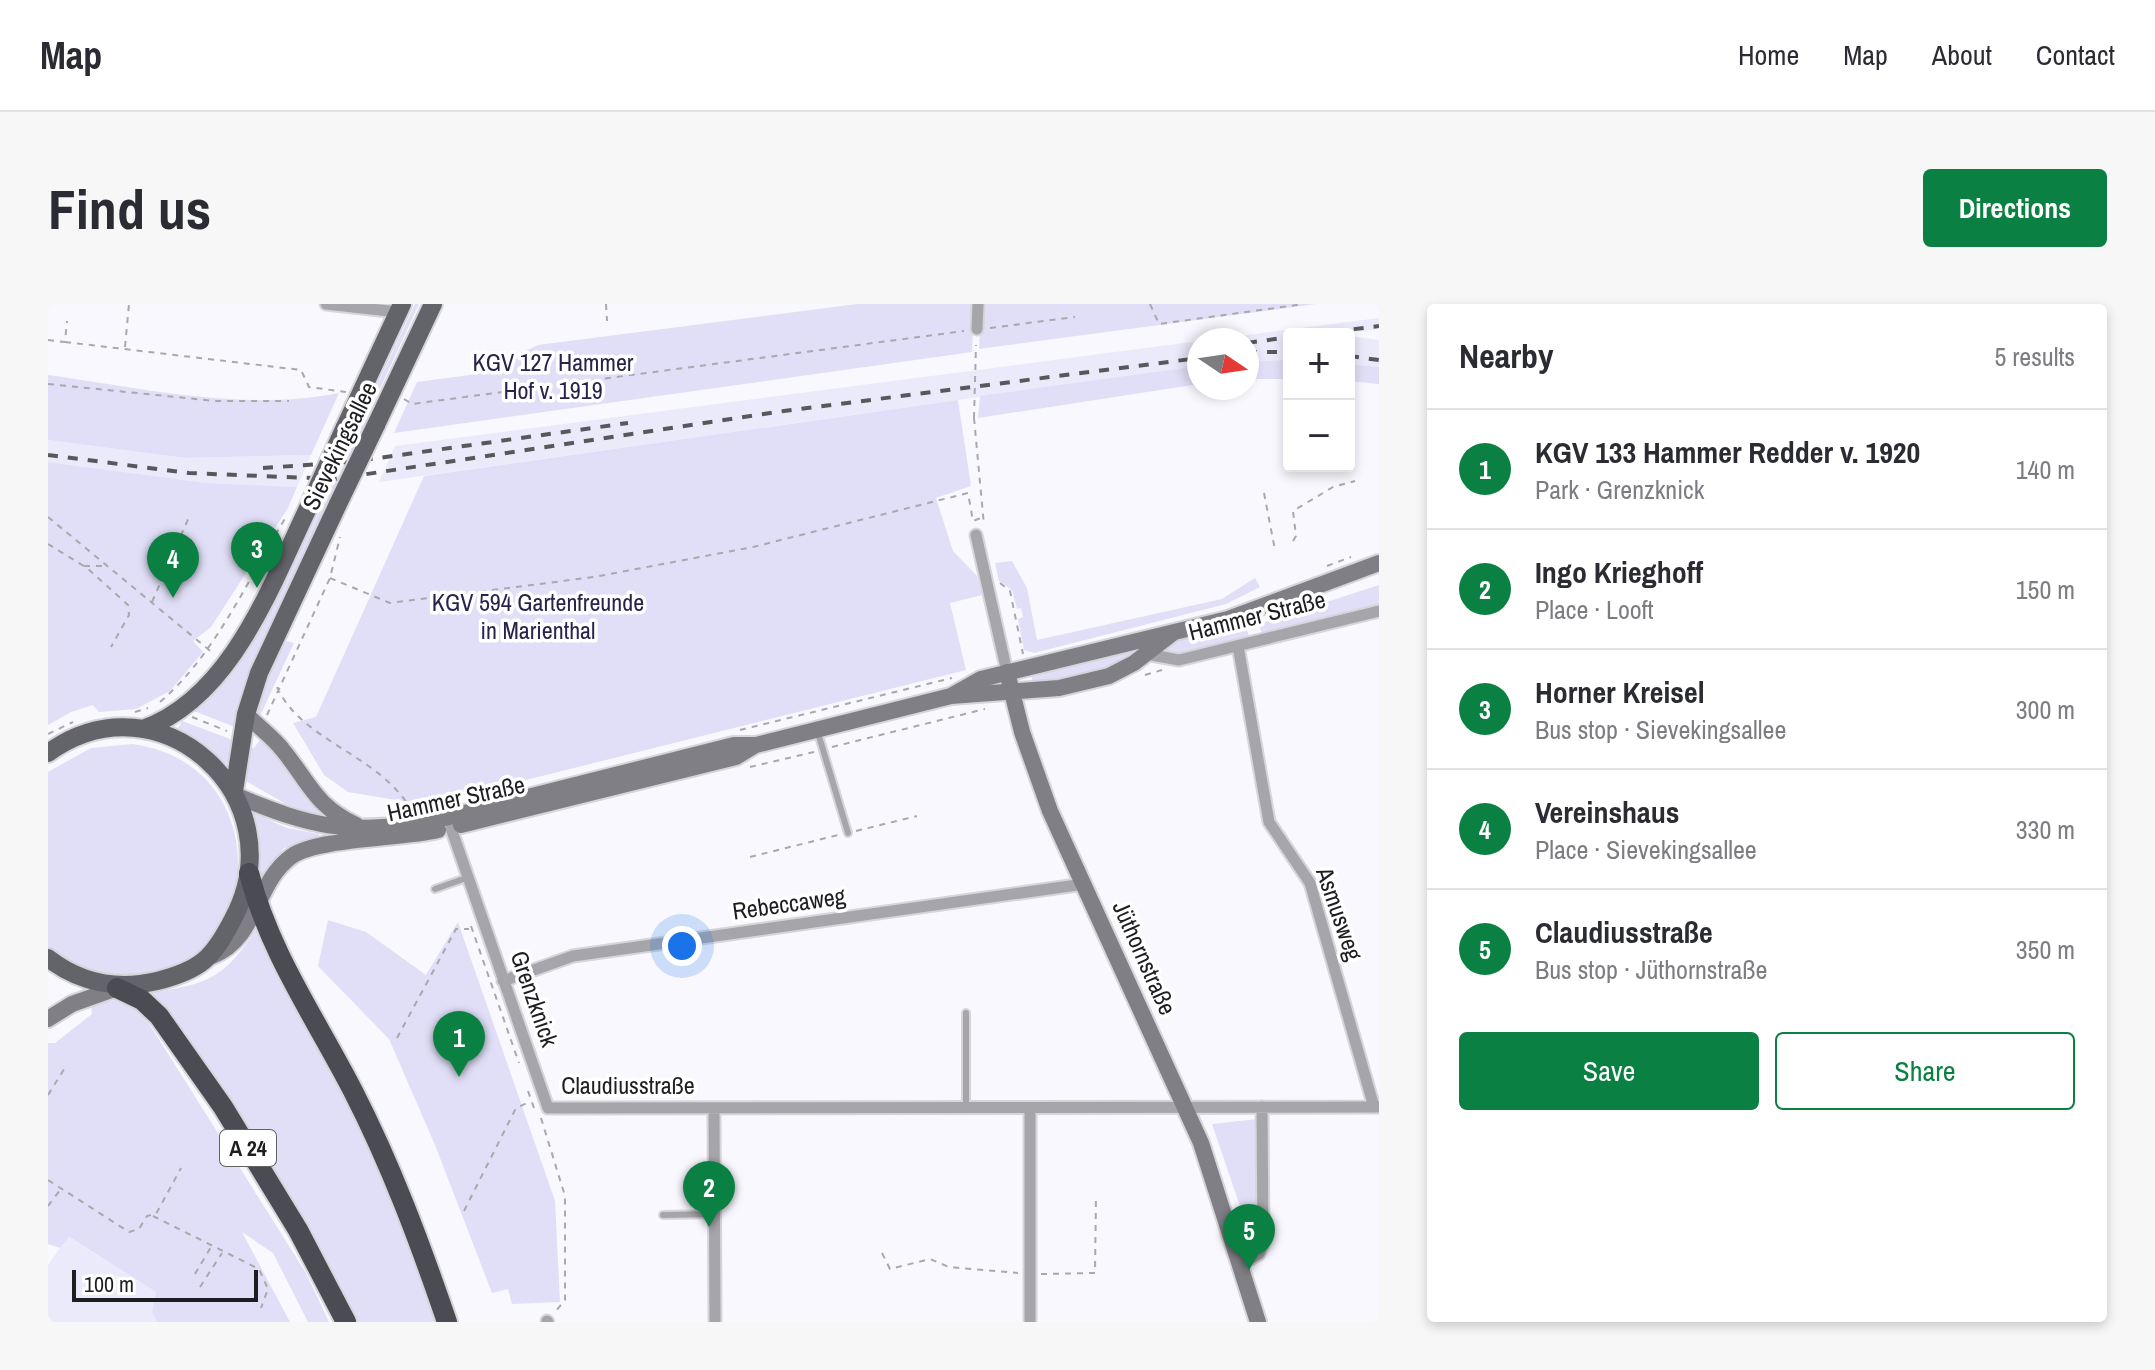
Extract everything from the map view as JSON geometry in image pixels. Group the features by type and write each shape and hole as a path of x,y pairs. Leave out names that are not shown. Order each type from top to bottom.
{"highway":[{"path":"249,873 273,946 364,1113 416,1234 447,1322"},
{"name":"A 24","path":"117,988 153,1009 223,1107 298,1230 346,1322"}],"main road":[{"name":"Sievekingsallee","path":"212,956 238,911 249,873 249,838 236,794 246,714 259,673 433,304"},
{"name":"Sievekingsallee","path":"142,729 177,712 225,663 251,623 300,507 344,429 400,308"},
{"name":"Hammer Straße","path":"951,696 1006,666 1173,633 1251,611 1379,563"},
{"name":"Hammer Straße","path":"236,794 314,825 361,827 429,822 734,745 756,745 951,696 1059,688 1109,676 1173,633"},
{"name":"Jüthornstraße","path":"1006,666 1050,811 1187,1109 1242,1263 1258,1322"},
{"path":"246,714 282,749 325,808 361,827"},
{"name":"Sievekingsallee","path":"48,753 90,733 142,729 170,737 197,751 236,794"},
{"name":"Hammer Straße","path":"212,956 226,951 238,940 279,868 302,850 325,844 404,838 451,828 736,757 756,745"},
{"path":"48,1019 72,1004 117,988 169,978 212,956"},
{"path":"48,958 74,973 117,988"}],"street":[{"path":"326,304 400,308"},
{"path":"977,329 978,304"},
{"path":"981,534 1006,666"},
{"name":"Hammer Straße","path":"1146,654 1179,660 1379,611"},
{"name":"Asmusweg","path":"1238,646 1269,822 1310,883 1376,1107"},
{"name":"Grenzknick","path":"451,828 548,1108"},
{"name":"Rebeccaweg","path":"503,981 573,956 1084,884"},
{"path":"1242,1263 1259,1254 1263,1243 1262,1107"},
{"name":"Claudiusstraße","path":"548,1108 1376,1107"},
{"path":"714,1108 715,1322"},
{"path":"1030,1108 1030,1322"}],"lane":[{"path":"817,729 848,833"},
{"path":"435,889 469,877"},
{"path":"966,1013 966,1109"},
{"path":"663,1215 716,1214"}],"path":[{"path":"125,348 129,304"},
{"path":"606,304 607,321"},
{"path":"1150,304 1159,324 1304,304"},
{"path":"392,393 412,404 1075,317"},
{"path":"65,342 67,321"},
{"path":"48,340 301,370 309,387 351,393"},
{"path":"976,345 974,418 981,534"},
{"path":"48,384 215,401 289,401"},
{"path":"1293,541 1296,536 1293,511 1333,487 1355,481"},
{"path":"330,578 390,603 594,577 725,553 968,493 973,521 982,518"},
{"path":"1264,493 1275,550"},
{"path":"156,706 175,689 207,648 274,536 300,507"},
{"path":"48,517 225,663"},
{"path":"152,603 189,517"},
{"path":"272,719 268,714 277,687 338,556 340,529"},
{"path":"48,544 83,566 128,605 129,615 111,647"},
{"path":"83,566 107,566"},
{"path":"995,579 1010,591 1020,641"},
{"path":"1006,666 1023,655"},
{"path":"729,733 961,676"},
{"path":"277,687 287,708 349,749 402,794 414,814 402,813"},
{"path":"188,716 234,733"},
{"path":"750,857 917,816"},
{"path":"397,1038 456,929 470,929"},
{"path":"48,1095 66,1066"},
{"path":"464,1211 516,1108 530,1102"},
{"path":"548,1108 540,1117 565,1196 565,1300 548,1322"},
{"path":"48,1180 129,1232 139,1229 151,1215 156,1214 181,1168"},
{"path":"48,1206 62,1188"},
{"path":"882,1253 890,1269 930,1259 949,1267 1030,1274 1095,1273 1096,1196"},
{"path":"151,1215 259,1269 268,1289 261,1308"},
{"path":"195,1274 212,1246"},
{"path":"200,1287 222,1252"},
{"path":"929,1252 930,1259"}],"shaded area":[{"path":"1379,318 1379,329 1355,332 1355,328 1302,328"},
{"path":"1283,330 1283,360 1259,361 1259,334"},
{"path":"1355,337 1379,340 1379,367 1355,365"},
{"path":"1187,343 1187,368 379,482 395,446"},
{"path":"48,440 185,458 311,455 297,487 207,483 48,462"},
{"path":"68,1237 156,1292 152,1312 157,1322 48,1322 48,1265"}],"green space":[{"path":"415,304 419,304 366,419 369,424 244,697 235,727 194,711 249,650 330,490 325,485 356,419 362,417"},
{"name":"KGV 127 Hammer Hof v. 1919","path":"857,304 974,304 972,352 394,433 417,382 477,374 538,345"},
{"path":"981,304 1316,304 979,349"},
{"path":"1283,360 1283,379 1259,379 1259,361"},
{"path":"1355,365 1379,367 1379,384 1355,382"},
{"path":"1187,368 1187,386 978,418 980,396"},
{"path":"48,375 230,399 303,398 339,393 311,455 185,458 48,440"},
{"name":"KGV 594 Gartenfreunde in Marienthal","path":"958,400 971,486 936,498 953,551 977,576 982,595 950,603 966,670 426,805 348,792 324,775 293,723 316,717 424,476"},
{"path":"48,462 207,483 297,487 288,508 211,627 193,641 203,652 170,691 136,709 99,712 93,705 71,712 48,725"},
{"path":"1012,561 1027,588 1037,640 1222,599 1255,578 1260,587 1226,604 1034,653 1024,650 1018,619 1023,617 1021,608 1017,609 1012,590 999,581 995,563"},
{"path":"1379,585 1379,605 1262,634 1259,624"},
{"path":"1245,621 1249,637 1188,653 1159,651 1185,637"},
{"path":"1151,640 1130,662 1055,684 1033,684 1031,674"},
{"path":"287,641 294,643 258,720 254,711 268,670"},
{"path":"182,721 233,740 231,759 226,764 177,730"},
{"path":"262,737 280,753 321,810 318,815 286,804 244,780 247,747 254,748"},
{"path":"132,744 180,759 213,788 233,826 238,868 230,908 208,943 174,967 127,976 85,969 48,948 48,772 91,748"},
{"path":"251,812 287,828 319,834 319,837 284,848 259,879"},
{"path":"328,920 366,932 426,975 458,922 555,1201 560,1302 512,1304 508,1289 492,1293 435,1145 389,1039 318,966"},
{"path":"257,928 327,1057 358,1122 439,1322 354,1322 221,1093 157,999 149,993 212,977 234,959"},
{"path":"115,1000 141,1011 306,1273 329,1322 308,1322 273,1253 242,1232 290,1322 157,1322 152,1312 156,1292 69,1237 60,1248 48,1244 48,1043 55,1043 92,1014 91,1006"},
{"path":"1258,1119 1259,1242 1255,1250 1212,1124"}],"railway":[{"path":"1355,329 1379,326"},
{"path":"1259,341 1283,338"},
{"path":"1259,352 1283,352"},
{"path":"1355,357 1379,360"},
{"path":"48,455 189,473 334,479 784,411 1187,360"},
{"path":"263,468 350,462 628,423"}],"place":[{"name":"Horner Kreisel","path":"257,588"},
{"name":"Vereinshaus","path":"173,598"},
{"name":"KGV 133 Hammer Redder v. 1920","path":"459,1077"},
{"name":"Ingo Krieghoff","path":"709,1227"},
{"name":"Claudiusstraße","path":"1249,1270"}]}
